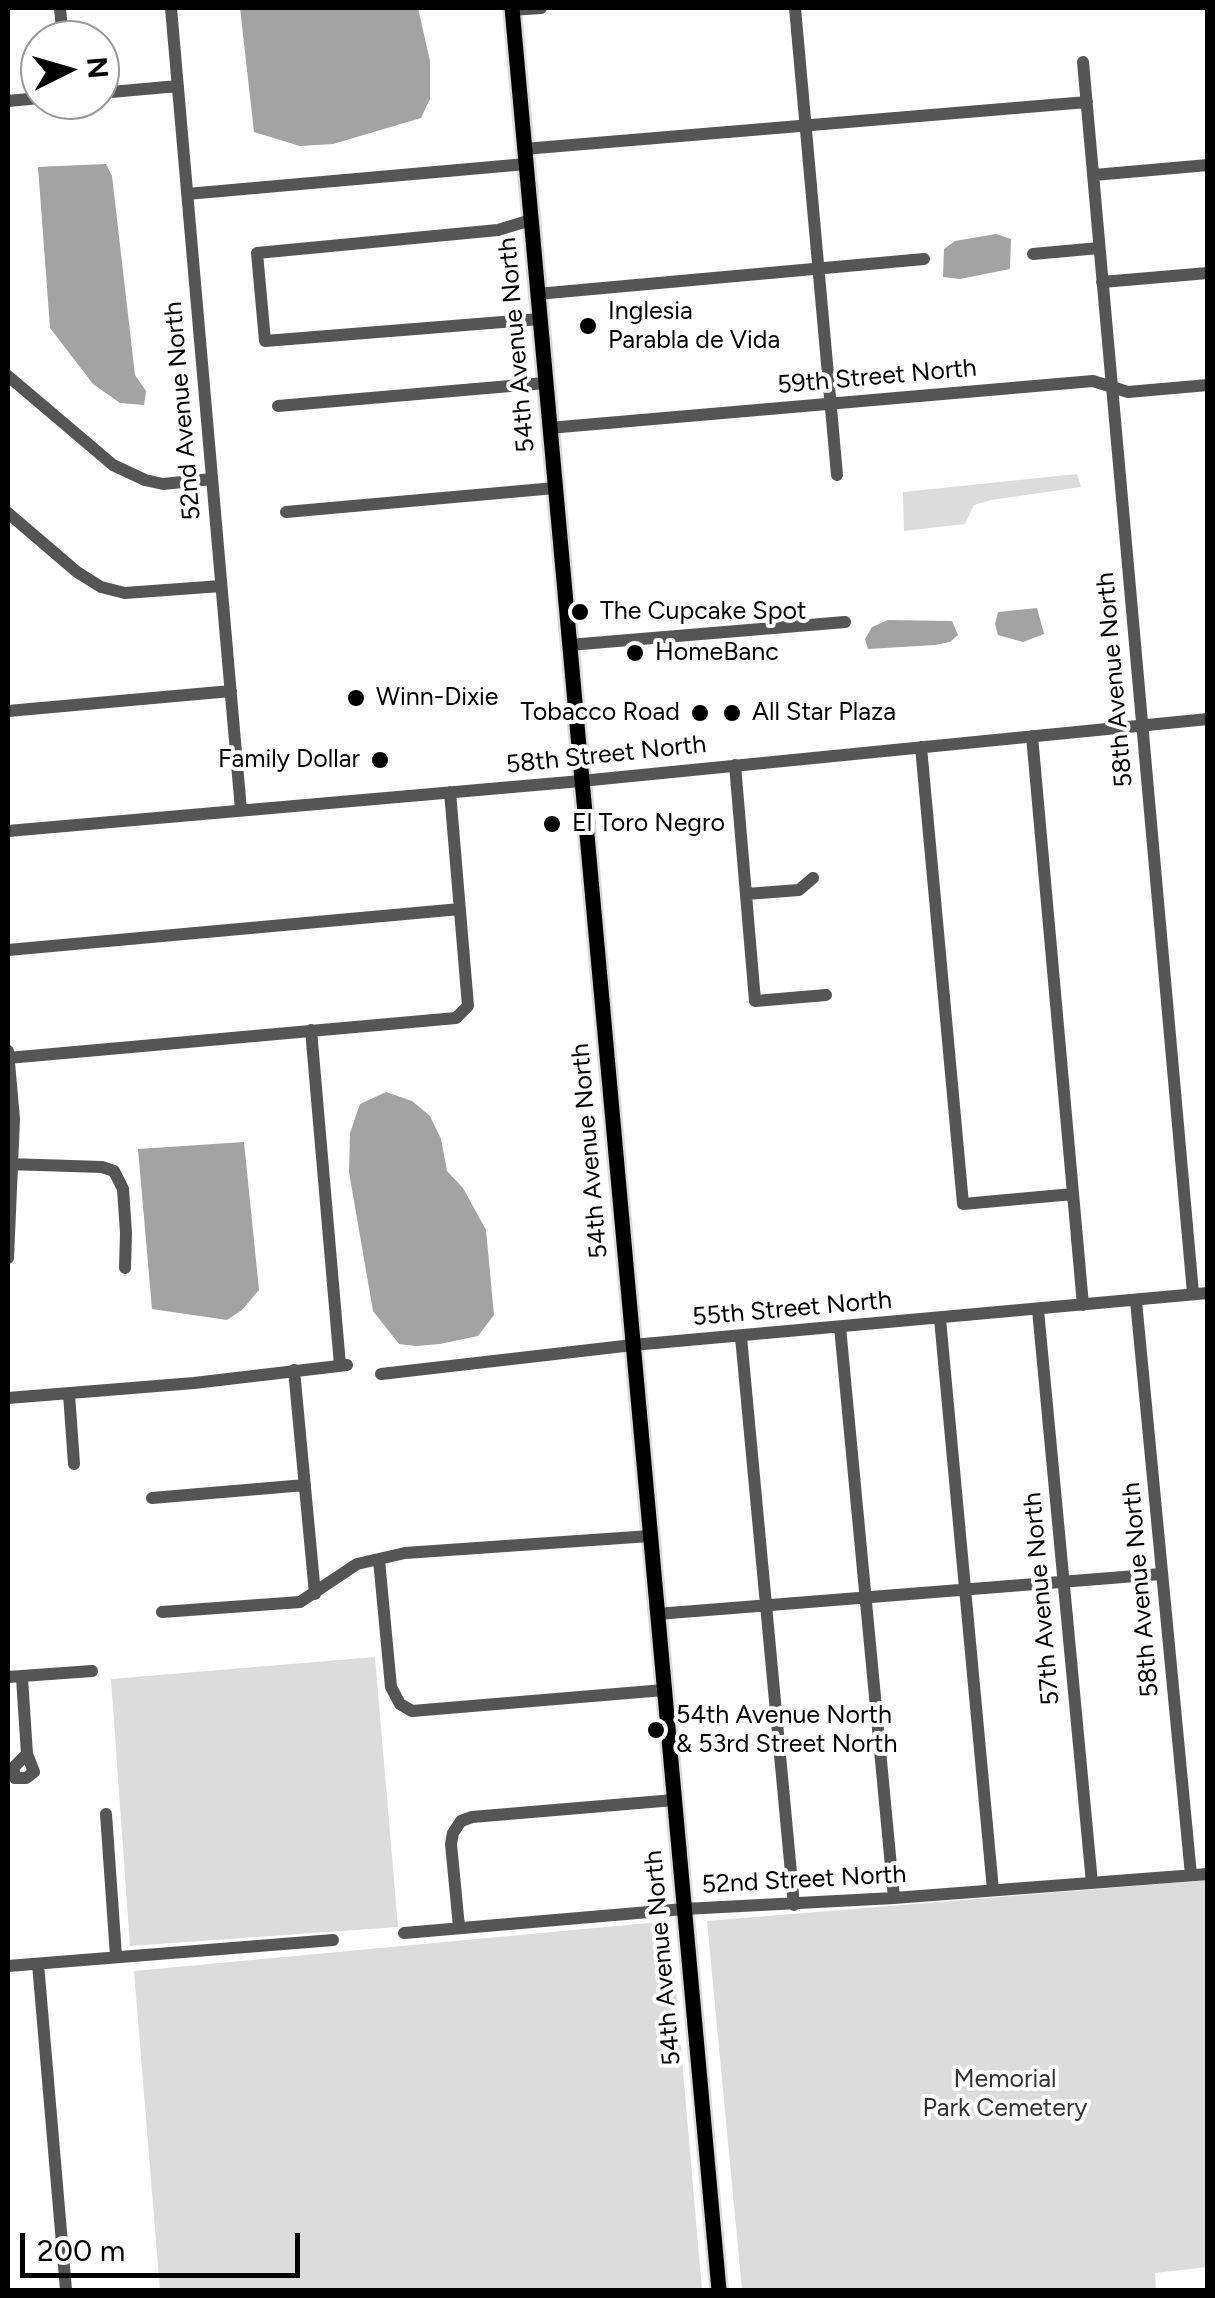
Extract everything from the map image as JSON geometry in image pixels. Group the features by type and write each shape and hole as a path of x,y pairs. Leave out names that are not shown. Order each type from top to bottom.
{"main road":[{"name":"54th Avenue North","path":"512,9 719,2290"}],"street":[{"name":"52nd Avenue North","path":"171,8 241,810"},
{"path":"512,9 541,8"},
{"path":"795,8 837,475"},
{"name":"58th Avenue North","path":"1083,62 1142,726 1200,1293"},
{"path":"120,91 178,86"},
{"path":"187,194 805,123 1087,102"},
{"path":"1094,176 1208,165"},
{"path":"531,220 498,230 256,253 265,342 540,319"},
{"path":"1033,254 1099,248"},
{"path":"537,294 924,259"},
{"path":"1102,282 1208,273"},
{"path":"8,376 113,465 144,480 163,484 212,479"},
{"name":"59th Street North","path":"550,428 1093,381 1128,392 1208,385"},
{"path":"278,406 545,383"},
{"path":"286,512 555,488"},
{"path":"8,513 76,572 100,587 126,593 221,586"},
{"path":"569,645 845,622"},
{"path":"8,711 230,692"},
{"name":"58th Street North","path":"8,831 581,781 1208,719"},
{"path":"1032,736 1083,1304"},
{"path":"921,747 962,1204 1073,1194"},
{"path":"735,765 755,1001 826,995"},
{"path":"8,1058 456,1018 468,1006 450,792"},
{"path":"746,894 800,890 813,878"},
{"path":"8,950 460,909"},
{"path":"8,1398 194,1383 344,1365 311,1030"},
{"path":"8,1050 14,1119 8,1258"},
{"path":"10,1164 102,1167 114,1171 122,1190 124,1268"},
{"name":"55th Street North","path":"381,1374 632,1345 1136,1302 1200,1293"},
{"name":"58th Avenue North","path":"1136,1302 1191,1875"},
{"name":"57th Avenue North","path":"1038,1310 1092,1883"},
{"path":"940,1319 992,1890"},
{"path":"840,1327 894,1898"},
{"path":"741,1336 794,1905"},
{"path":"294,1370 315,1594"},
{"path":"68,1394 74,1464"},
{"path":"152,1498 305,1485"},
{"path":"162,1612 300,1602 357,1564 405,1553 650,1536"},
{"path":"379,1560 391,1687 400,1704 412,1711 664,1690"},
{"path":"657,1614 1161,1574"},
{"path":"28,1754 15,1677 92,1671"},
{"path":"459,1926 452,1844 453,1833 461,1821 674,1800"},
{"path":"106,1814 116,1956"},
{"name":"52nd Street North","path":"404,1933 684,1909 794,1905 1208,1874"},
{"path":"8,1966 332,1940"},
{"path":"38,1964 66,2290"}],"green space":[{"path":"1077,474 1081,487 991,500 974,505 965,524 904,531 903,492"},
{"path":"375,1657 398,1927 130,1946 111,1679"},
{"name":"Memorial Park Cemetery","path":"1207,1880 1207,2267 1155,2273 1156,2290 742,2290 707,1921"},
{"path":"670,1921 702,2290 160,2290 134,1971"}],"shaded area":[{"path":"240,8 418,8 430,61 430,99 421,118 333,144 300,146 254,132"},
{"path":"106,164 112,176 135,375 146,391 144,405 120,403 93,384 50,328 38,167"},
{"path":"996,234 1011,239 1010,269 960,279 943,277 944,249 955,241"},
{"path":"1037,608 1044,634 1023,642 998,635 998,612"},
{"path":"888,620 952,621 958,635 950,642 935,645 868,649 865,639 872,627"},
{"path":"386,1092 412,1101 430,1116 441,1139 447,1171 463,1188 486,1230 494,1315 478,1336 440,1344 399,1344 373,1311 349,1172 350,1133 360,1104"},
{"path":"244,1142 259,1290 227,1320 152,1309 138,1149"}],"place":[{"name":"Inglesia Parabla de Vida","path":"588,326"},
{"name":"The Cupcake Spot","path":"580,612"},
{"name":"HomeBanc","path":"635,653"},
{"name":"Winn-Dixie","path":"356,698"},
{"name":"Tobacco Road","path":"700,713"},
{"name":"All Star Plaza","path":"732,713"},
{"name":"Family Dollar","path":"380,760"},
{"name":"El Toro Negro","path":"552,824"},
{"name":"54th Avenue North & 53rd Street North","path":"656,1730"}]}
